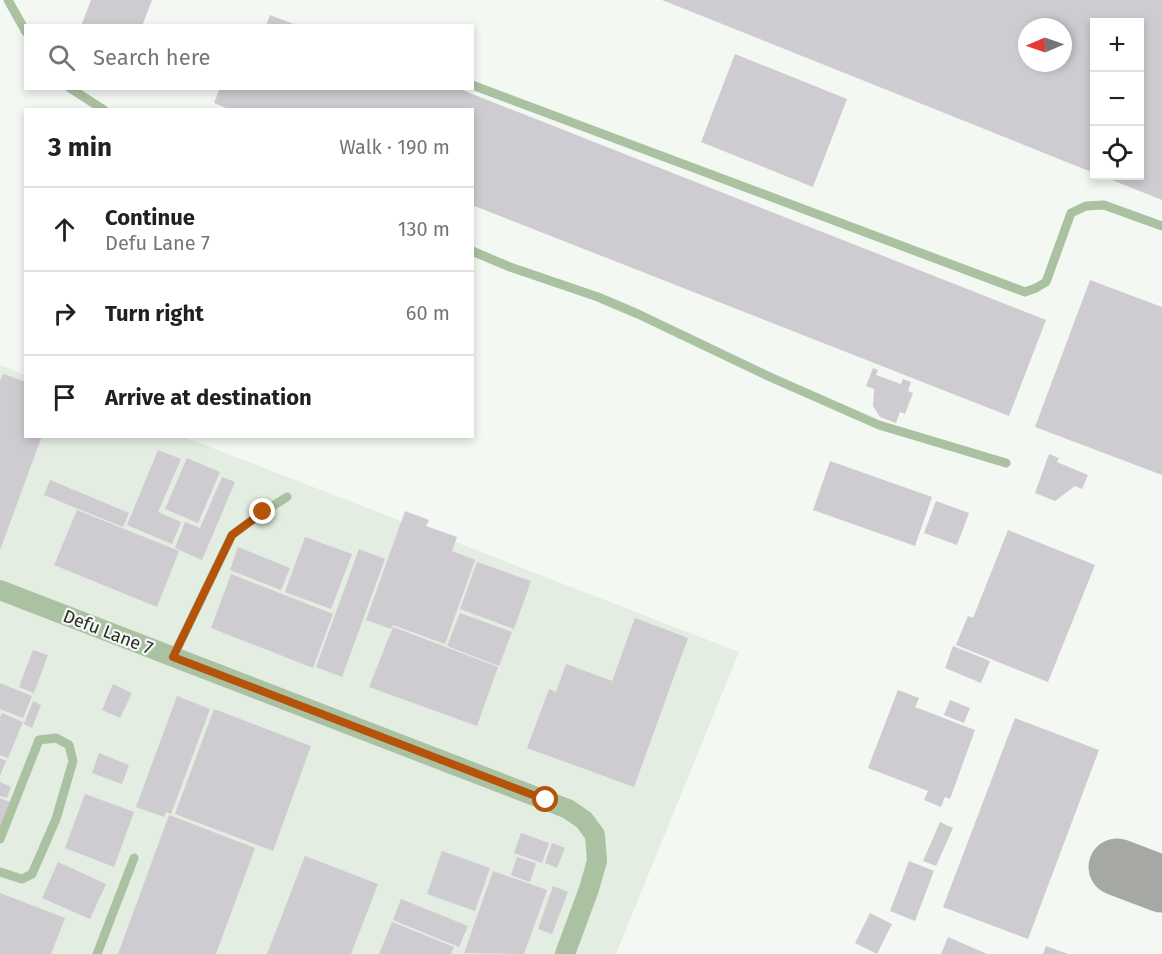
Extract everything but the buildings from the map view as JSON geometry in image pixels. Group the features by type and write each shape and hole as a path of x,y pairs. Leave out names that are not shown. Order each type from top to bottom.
{"street":[{"name":"Defu Lane 7","path":"0,590 568,809 584,820 595,835 597,861 565,954"}],"lane":[{"path":"8,0 24,28"},
{"path":"474,85 1025,292 1046,282 1071,213 1086,206 1104,205 1162,226"},
{"path":"73,90 101,108"},
{"path":"474,252 638,314 770,377 879,425 1006,463"},
{"path":"173,657 232,535 287,498"},
{"path":"0,839 39,740 56,738 69,744 73,761 56,819 32,874 22,879 0,872"},
{"path":"97,954 134,858"}],"shaded area":[{"path":"0,365 24,375 24,438 187,438 739,652 616,954 0,954"}],"taxiway":[{"path":"1117,867 1162,884"}],"route":[{"path":"263,512 232,535 173,657 546,800"}]}
